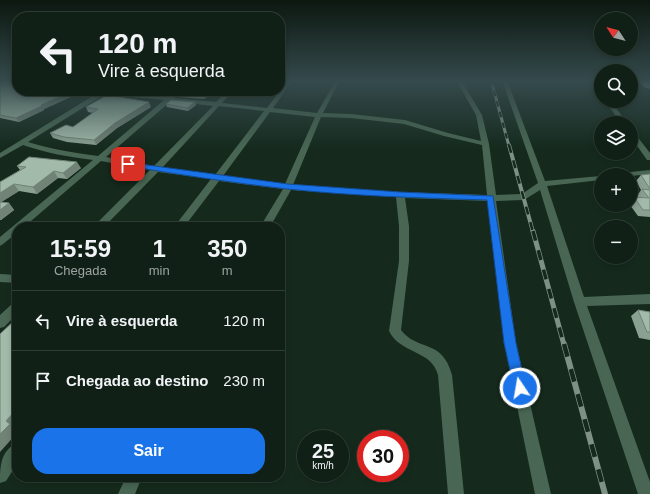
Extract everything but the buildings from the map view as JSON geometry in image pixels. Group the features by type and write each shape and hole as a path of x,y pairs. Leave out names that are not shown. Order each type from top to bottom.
{"street":[{"path":"0,156 81,103"},
{"path":"23,222 164,103"},
{"path":"219,103 405,122 446,135 485,144"},
{"path":"103,222 219,103"},
{"path":"183,222 218,178 273,103"},
{"path":"268,222 288,187 325,103"},
{"path":"472,103 479,115 485,144 510,343 543,494"},
{"path":"513,103 542,184 580,302 646,494"},
{"path":"22,142 46,150 70,155 100,158 155,169 218,178 288,187 400,195 491,198 524,197 542,184 594,179"},
{"path":"638,142 650,158"},
{"path":"638,173 650,172"},
{"path":"400,195 404,226 404,261 395,331 398,338 436,356 442,363 445,375 456,494"},
{"path":"0,242 12,231"},
{"path":"0,278 12,279"},
{"path":"580,302 650,299"},
{"path":"0,323 12,311"},
{"path":"0,475 12,458"},
{"path":"126,494 132,482"}],"railway":[{"path":"497,103 509,146"},
{"path":"509,145 533,232"},
{"path":"533,231 564,345"},
{"path":"564,344 605,494"}],"route":[{"path":"128,164 202,176 288,187 400,195 491,198 510,343 520,388"}]}
